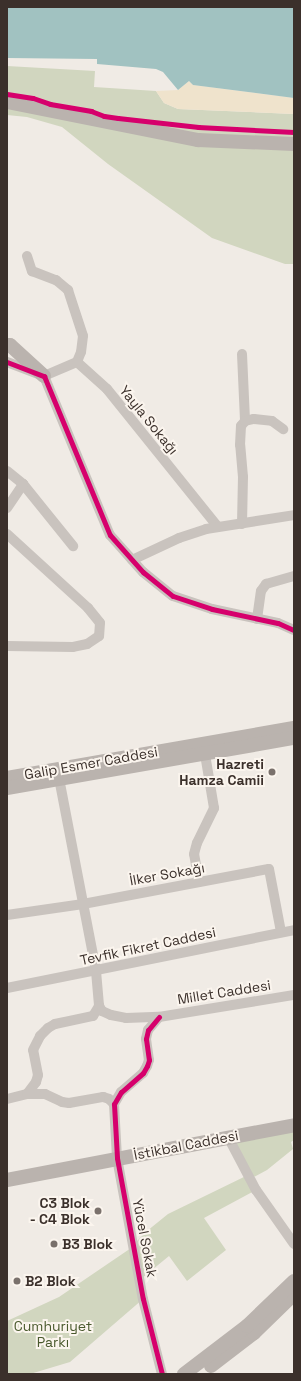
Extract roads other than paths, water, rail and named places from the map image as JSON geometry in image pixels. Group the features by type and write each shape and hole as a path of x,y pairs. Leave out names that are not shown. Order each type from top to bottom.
{"street":[{"path":"7,102 75,117 198,140 294,144"},
{"path":"7,362 44,376 77,362 81,352 83,336 68,290 56,280 32,271 28,256"},
{"path":"7,345 10,345 44,376 110,535 143,572 173,596 212,609 278,623 294,630"},
{"path":"242,354 245,421"},
{"name":"Yayla Sokağı","path":"77,362 107,389 218,527"},
{"path":"242,524 243,477 240,445 241,426 245,421 254,419 272,420 283,429"},
{"path":"7,471 23,484 73,546"},
{"path":"7,508 23,484"},
{"path":"132,560 179,538 206,529 294,515"},
{"path":"7,646 74,647 87,644 99,636 100,623 88,608 8,537"},
{"path":"257,618 261,591 266,584 294,576"},
{"name":"Galip Esmer Caddesi","path":"7,778 58,774 294,728"},
{"path":"7,788 58,774 205,754 294,738"},
{"path":"199,882 194,854 197,843 214,808 205,754"},
{"path":"58,774 96,971 98,1006 93,1016"},
{"name":"İlker Sokağı","path":"7,915 83,904 269,869 281,932"},
{"name":"Tevfik Fikret Caddesi","path":"7,988 294,930"},
{"name":"Millet Caddesi","path":"126,1018 159,1017 294,995"},
{"path":"98,1006 102,1011 111,1015 126,1018 143,1030 149,1060 143,1073 121,1092 114,1104 109,1099 103,1097"},
{"path":"54,1097 42,1083 38,1075 33,1050 40,1036 48,1028 93,1016 111,1015"},
{"path":"146,1039 148,1030 159,1017"},
{"path":"27,1094 34,1086 38,1075"},
{"path":"7,1099 27,1094 45,1094 62,1102 69,1103 121,1092"},
{"name":"Yücel Sokak","path":"114,1104 117,1158 143,1299 162,1374"},
{"name":"İstikbal Caddesi","path":"7,1180 294,1125"},
{"path":"228,1137 256,1190 294,1244"},
{"path":"199,1374 254,1333 288,1300 294,1281"},
{"path":"184,1374 247,1326 288,1300"}],"water":[{"path":"7,7 294,7 294,98 193,85 189,81 178,90 163,72 156,69 97,64 97,59 7,58"}],"place":[{"name":"Hazreti Hamza Camii","path":"272,772"},
{"name":"C3 Blok - C4 Blok","path":"98,1211"},
{"name":"B3 Blok","path":"54,1244"},
{"name":"B2 Blok","path":"17,1281"}],"park label":[{"name":"Cumhuriyet Parkı","path":"53,1334"}]}
